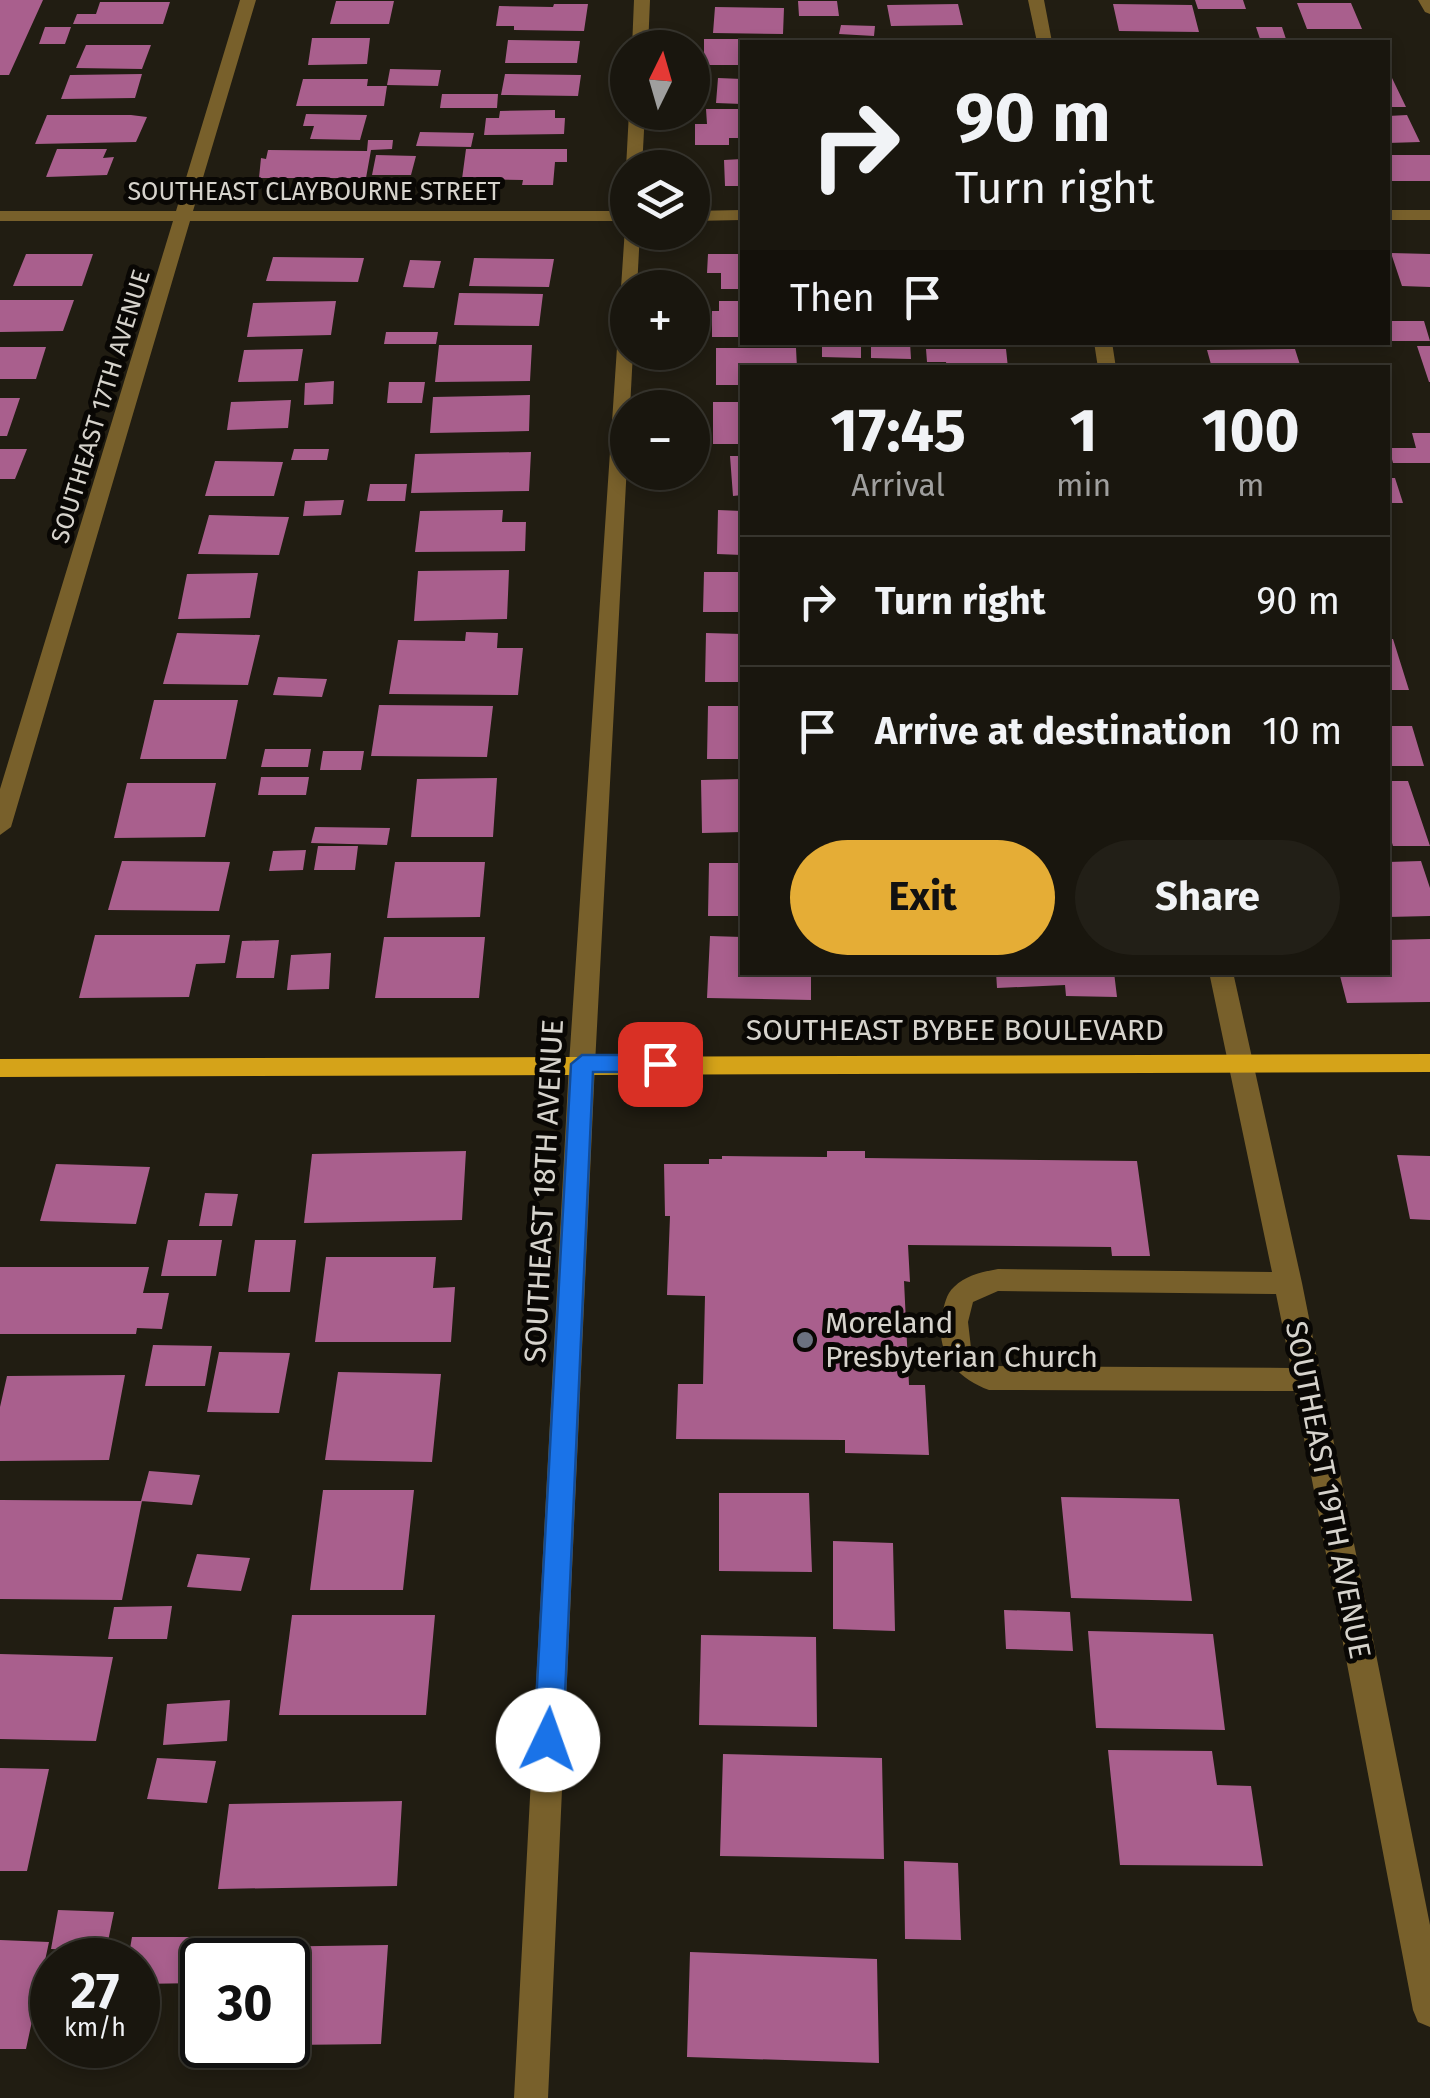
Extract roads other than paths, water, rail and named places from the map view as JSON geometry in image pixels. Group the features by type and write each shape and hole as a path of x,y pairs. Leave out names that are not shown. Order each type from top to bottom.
{"main road":[{"name":"SOUTHEAST BYBEE BOULEVARD","path":"0,1068 1430,1063"}],"street":[{"name":"SOUTHEAST 17TH AVENUE","path":"0,827 248,0"},
{"path":"641,30 642,0"},
{"path":"1036,0 1045,40"},
{"path":"1426,0 1430,9"},
{"path":"1390,215 1430,215"},
{"name":"SOUTHEAST CLAYBOURNE STREET","path":"0,216 610,216"},
{"path":"710,216 740,216"},
{"name":"SOUTHEAST 18TH AVENUE","path":"531,2098 582,1064 623,370"},
{"name":"SOUTHEAST 19TH AVENUE","path":"1222,975 1288,1283 1430,2010"},
{"path":"1288,1283 998,1280 978,1284 962,1296 955,1332 957,1354 968,1369 989,1378 1307,1380"}],"place":[{"name":"Moreland Presbyterian Church","path":"805,1340"}]}
